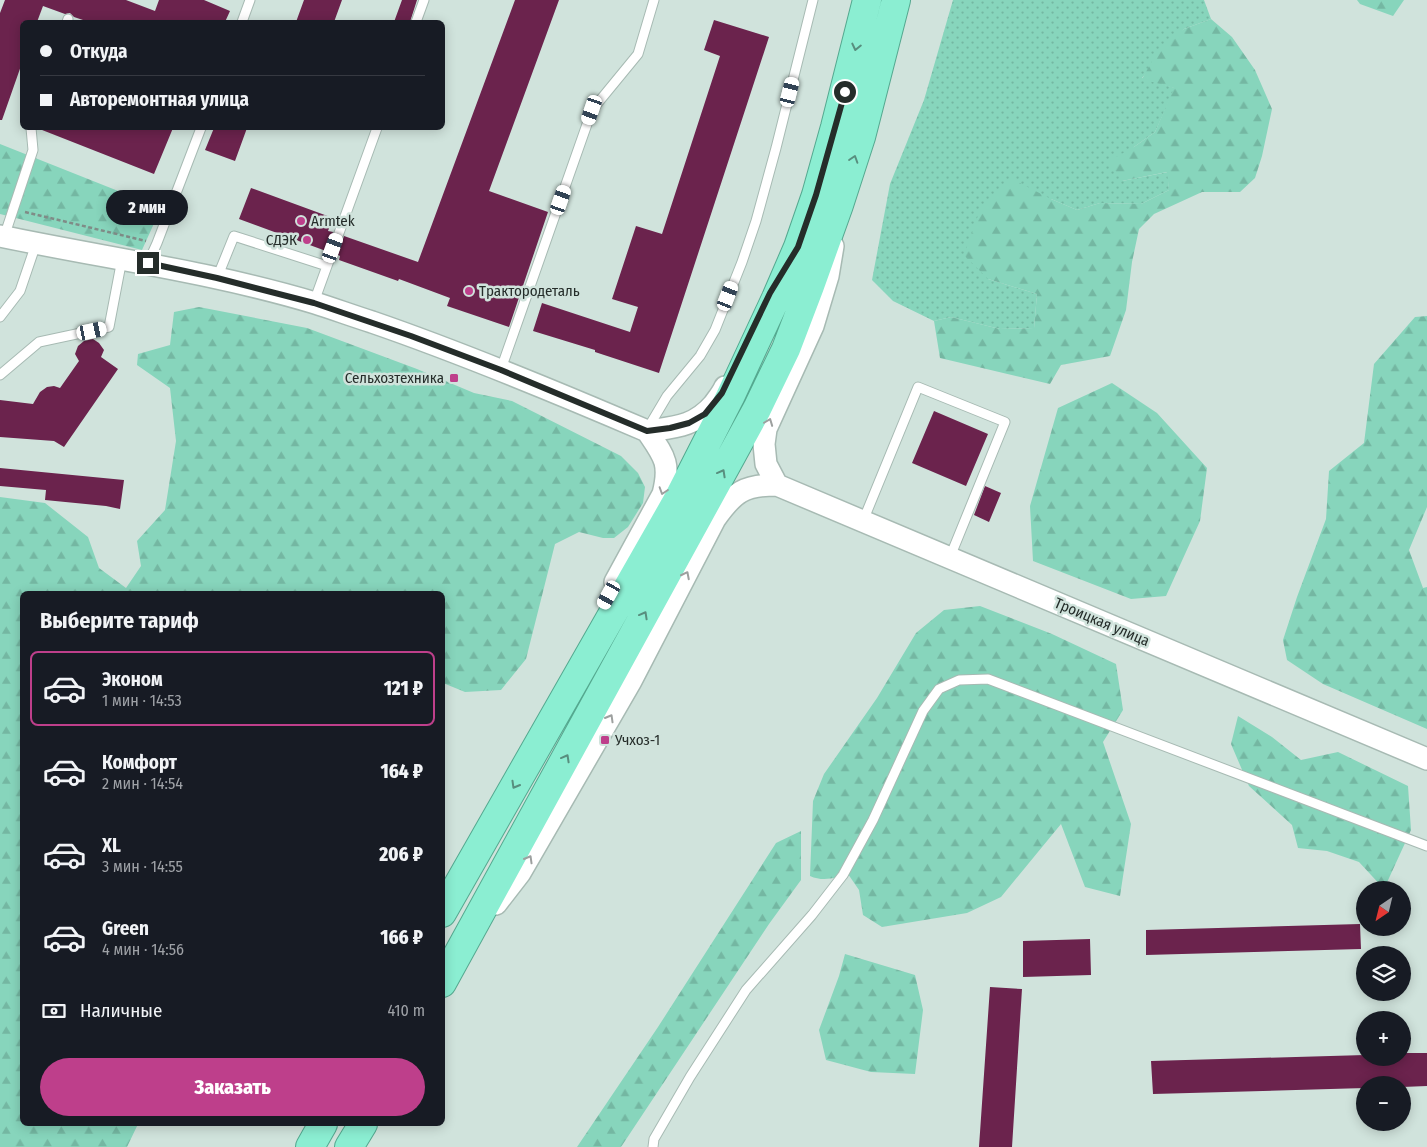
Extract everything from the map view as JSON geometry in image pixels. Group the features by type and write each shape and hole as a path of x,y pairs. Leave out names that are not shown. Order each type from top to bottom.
{"highway":[{"path":"445,908 689,477 734,388 776,298 798,247 816,195 854,56 867,0"},
{"path":"445,978 757,409 786,349 839,205 861,137 896,0"},
{"path":"310,1147 322,1126"},
{"path":"349,1147 361,1126"}],"street":[{"path":"467,939 520,873 631,681 715,518 725,504 741,491 758,485 777,485 766,464 764,444 766,429 813,326 828,276 839,205"},
{"path":"2,236 36,244 148,263 217,278 314,303 411,336 501,370 647,431 689,423 705,414 722,393 770,293 798,247"},
{"path":"564,699 590,628 663,494 667,479 666,463 647,431"},
{"name":"Троицкая улица","path":"777,485 1427,759"}],"lane":[{"path":"243,20 250,0"},
{"path":"417,20 424,0"},
{"path":"501,370 592,110 638,54 654,0"},
{"path":"647,431 666,396 700,356 715,330 742,262 756,222 813,0"},
{"path":"2,236 32,150 31,130"},
{"path":"148,263 200,130"},
{"path":"314,303 376,130"},
{"path":"217,278 234,236 327,266"},
{"path":"0,317 20,291 36,244"},
{"path":"0,375 39,342 109,327 122,259"},
{"path":"863,521 918,387 1005,422 950,558"},
{"path":"653,1147 654,1139 690,1077 746,990 812,915 843,875 873,820 923,711 939,689 959,680 988,679 1427,846"}],"path":[{"path":"12,209 157,243"}],"green space":[{"path":"953,0 1204,0 1211,19 1184,29 1142,78 1175,88 1155,132 1134,147 1122,181 1168,172 1169,190 1141,204 1100,203 1077,210 1051,199 988,279 1037,294 1034,328 1000,329 951,317 934,321 893,301 872,280 890,184 924,100"},
{"path":"1357,0 1404,0 1393,16 1360,4"},
{"path":"1211,19 1232,37 1255,70 1272,109 1262,156 1255,178 1240,192 1202,192 1154,214 1139,229 1132,262 1126,310 1110,356 1061,365 1050,384 940,358 934,321 951,317 1000,329 1034,328 1037,294 988,279 964,255 980,210 1012,179 1077,210 1100,203 1141,204 1169,190 1167,172 1122,181 1109,161 1155,132 1174,88 1142,79 1160,47 1184,29"},
{"path":"0,144 161,208 142,250 0,214"},
{"path":"199,307 307,328 417,369 474,393 512,401 621,456 638,473 645,487 643,503 628,527 614,538 603,538 579,532 555,544 526,659 501,690 465,692 445,684 445,591 20,591 20,1126 137,1126 127,1147 0,1147 0,497 45,503 88,537 99,568 126,588 141,566 137,541 165,510 176,441 170,388 137,365 138,354 170,345 174,312"},
{"path":"1427,316 1427,507 1409,550 1423,588 1427,587 1427,729 1323,684 1287,660 1283,640 1326,519 1329,471 1364,443 1374,364 1415,317"},
{"path":"1112,383 1157,413 1207,468 1200,521 1166,596 1131,599 1033,561 1030,506 1058,408"},
{"path":"980,606 1052,634 1116,664 1123,710 1103,742 1131,824 1120,896 1085,887 1061,824 1001,897 967,913 882,927 863,915 859,890 848,874 825,879 810,876 813,801 824,774 877,698 916,633 944,610"},
{"path":"1238,716 1272,737 1301,760 1338,752 1408,786 1411,830 1388,881 1377,881 1359,862 1327,851 1298,848 1292,825 1249,786 1231,744"},
{"path":"801,831 801,880 769,924 621,1147 577,1147 658,1027 776,843"},
{"path":"845,954 915,975 923,1010 915,1074 871,1072 826,1060 819,1030"}],"building":[{"path":"5,0 126,0 155,11 159,0 204,0 230,11 226,20 83,20 74,17 70,13 65,14 43,6 38,20 20,20 20,69 2,120 0,120 0,13"},
{"path":"304,0 342,0 335,20 297,20"},
{"path":"402,0 417,0 411,20 395,20"},
{"path":"515,0 559,0 489,191 548,212 509,327 447,306 450,298 339,260 340,256 338,255 344,236 418,262"},
{"path":"714,20 769,37 659,373 595,352 595,350 533,331 542,303 630,332 638,307 612,299 636,226 662,234 720,56 704,50"},
{"path":"42,130 172,130 154,174"},
{"path":"213,130 246,130 235,161 205,150"},
{"path":"251,188 333,218 328,231 333,232 326,251 239,219"},
{"path":"93,339 104,350 101,357 118,369 64,447 54,441 0,437 0,400 33,404 40,392 47,387 54,386 60,388 79,361 75,354 78,346 84,341"},
{"path":"934,411 988,434 966,486 912,463"},
{"path":"0,468 124,480 120,509 45,500 46,490 0,486"},
{"path":"985,486 1001,493 989,522 974,515"},
{"path":"1356,924 1356,936 1360,936 1361,946 1356,946 1356,949 1146,955 1146,930"},
{"path":"1090,939 1091,975 1023,977 1023,941"},
{"path":"990,987 1022,989 1012,1147 979,1147"},
{"path":"1411,1053 1427,1053 1427,1086 1411,1087 1411,1076 1356,1076 1356,1088 1153,1094 1151,1061 1356,1055 1356,1066 1411,1066"}],"place":[{"name":"Armtek","path":"301,221"},
{"name":"СДЭК","path":"307,240"},
{"name":"Трактородеталь","path":"469,291"},
{"name":"Сельхозтехника","path":"454,378"},
{"name":"Учхоз-1","path":"605,740"}],"route":[{"path":"148,263 217,278 314,303 411,336 501,370 647,431 670,428 689,423 705,414 722,393 770,293 798,247 816,195 845,92"}]}
